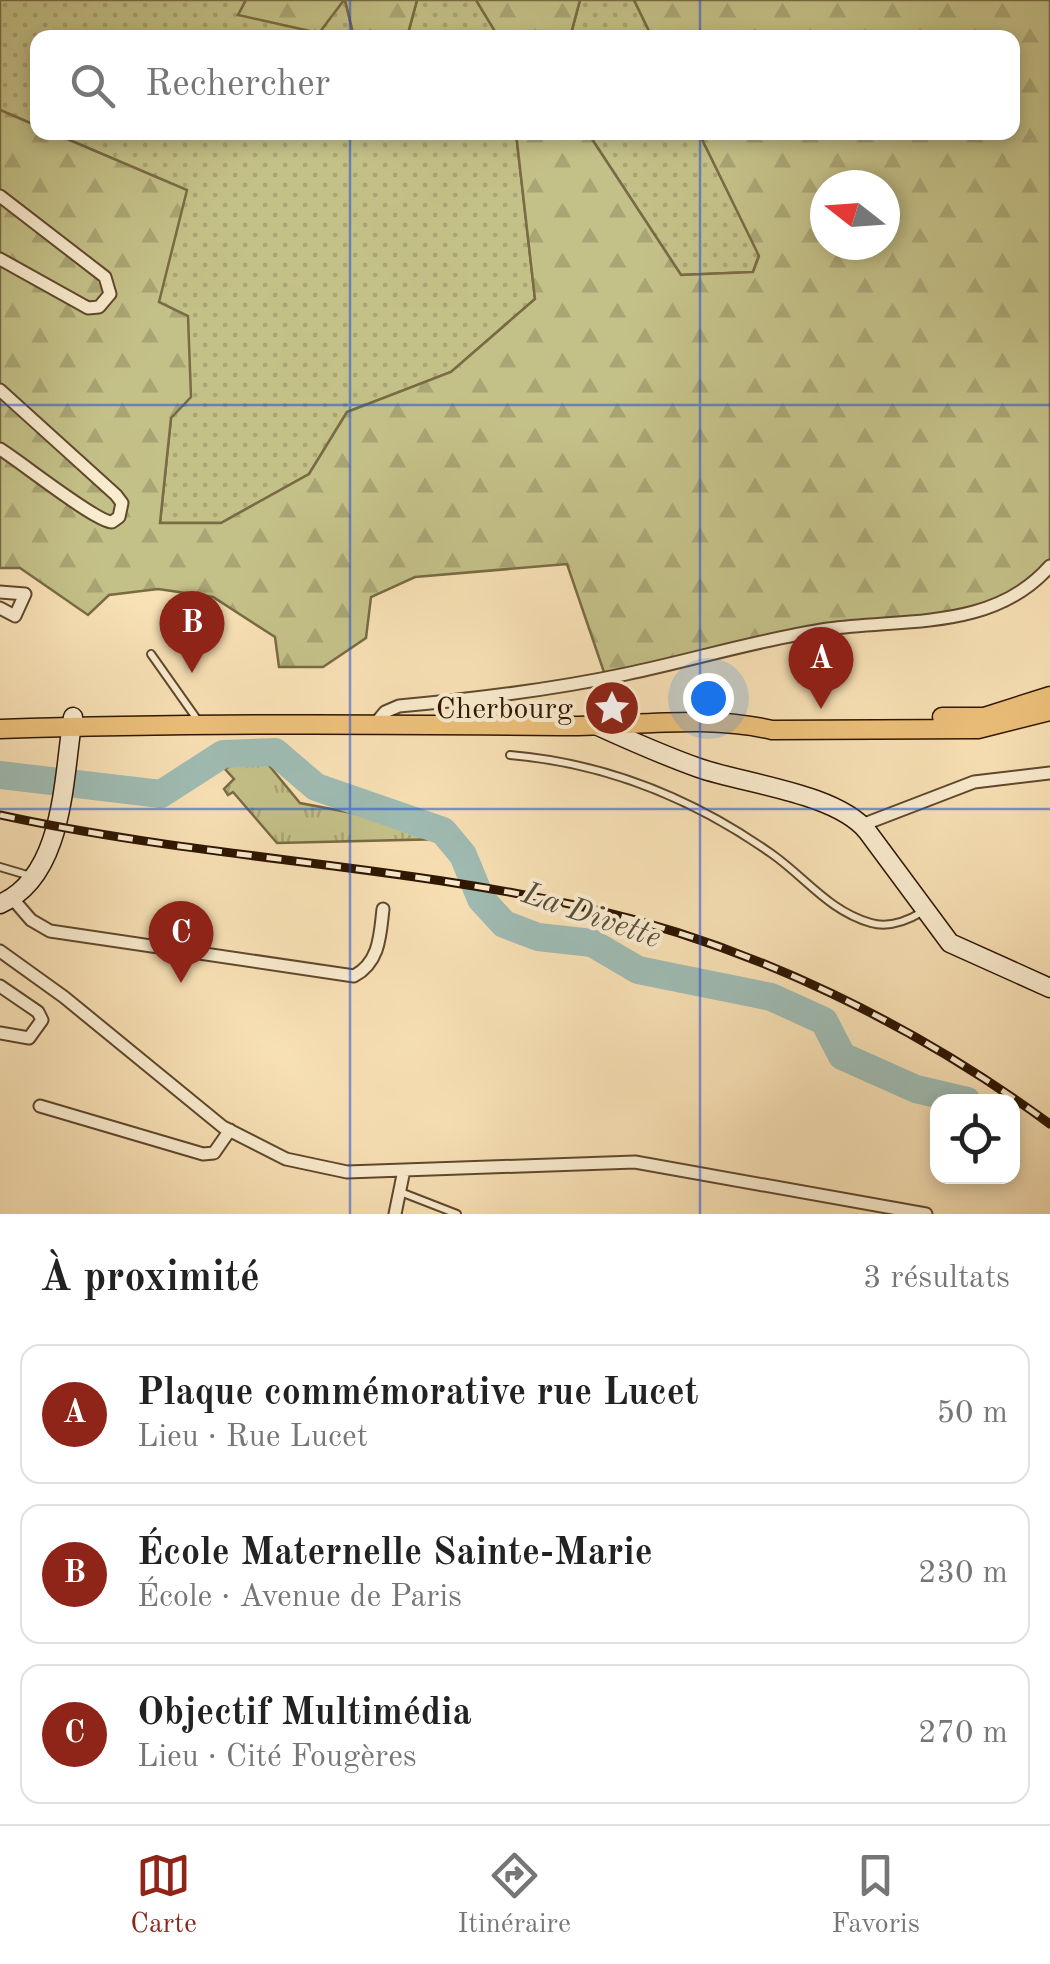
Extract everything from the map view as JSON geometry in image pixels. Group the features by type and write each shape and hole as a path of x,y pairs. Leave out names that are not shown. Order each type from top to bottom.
{"main road":[{"path":"0,717 128,724 748,724 777,718 984,717 1050,696"},
{"path":"748,724 772,730 978,729 1050,711"},
{"path":"0,729 72,723"},
{"path":"6,901 33,877 47,855 72,723"},
{"path":"598,726 701,769 818,802 862,825 923,911 961,951 1028,974 1050,988"}],"street":[{"path":"0,196 105,277 110,294 98,307 88,308 0,259"},
{"path":"0,390 116,495 122,503 119,516 112,522 95,518 0,449"},
{"path":"374,724 385,712 399,706 511,696 828,629 938,622 996,604 1040,578 1050,566"},
{"path":"0,592 25,594 14,616 0,608"},
{"path":"862,825 974,782 1050,774"},
{"path":"6,901 50,931 354,976 367,969 376,956 383,909"},
{"path":"0,951 64,996 230,1130 286,1159 347,1172 635,1162 926,1214"},
{"path":"0,986 32,1007 42,1020 29,1038 0,1033"},
{"path":"40,1106 203,1154 214,1153 230,1130"},
{"path":"395,1214 403,1193 404,1170"}],"lane":[{"path":"151,654 200,723"},
{"path":"510,755 565,760 612,773 686,803 774,856 824,901 874,924 904,922 923,911"},
{"path":"0,867 33,877"},
{"path":"403,1193 457,1214"}],"green space":[{"path":"0,0 246,0 239,15 345,0 352,30 30,30 30,123 0,110"},
{"path":"246,0 344,0 321,30 238,15"},
{"path":"345,0 417,0 409,30 352,30"},
{"path":"417,0 476,0 495,30 409,30"},
{"path":"476,0 580,0 572,30 494,30"},
{"path":"580,0 634,0 649,30 572,30"},
{"path":"634,0 1050,0 1050,566 996,604 937,622 828,629 606,678 567,564 415,577 371,597 366,638 323,667 279,667 275,637 213,597 158,589 109,595 88,615 20,568 0,568 0,110 30,123 30,140 69,140 187,190 159,302 188,316 191,397 171,418 160,523 221,523 309,474 347,412 451,372 535,299 517,140 593,140 681,275 753,272 759,256 702,140 1020,140 1020,30 649,30"},
{"path":"69,140 517,140 535,299 451,372 347,412 309,474 221,523 160,523 171,418 80,333 186,190"},
{"path":"593,140 702,140 759,255 753,272 681,275"},
{"path":"239,761 267,763 300,803 426,827 444,839 277,843 233,792 228,795 224,789 234,779 225,769"}],"waterway":[{"name":"La Divette","path":"0,775 161,794 223,754 275,752 316,787 443,831 463,855 481,899 504,924 538,937 592,943 638,970 771,997 824,1021 842,1056 916,1089 937,1094"}],"railway":[{"path":"0,815 148,842 445,881 592,909 653,925 773,968 889,1022 1050,1124"}],"place":[{"name":"École Maternelle Sainte-Marie","path":"192,673"},
{"name":"Cherbourg","path":"612,708"},
{"name":"Plaque commémorative rue Lucet","path":"821,709"},
{"name":"Objectif Multimédia","path":"181,983"}]}
